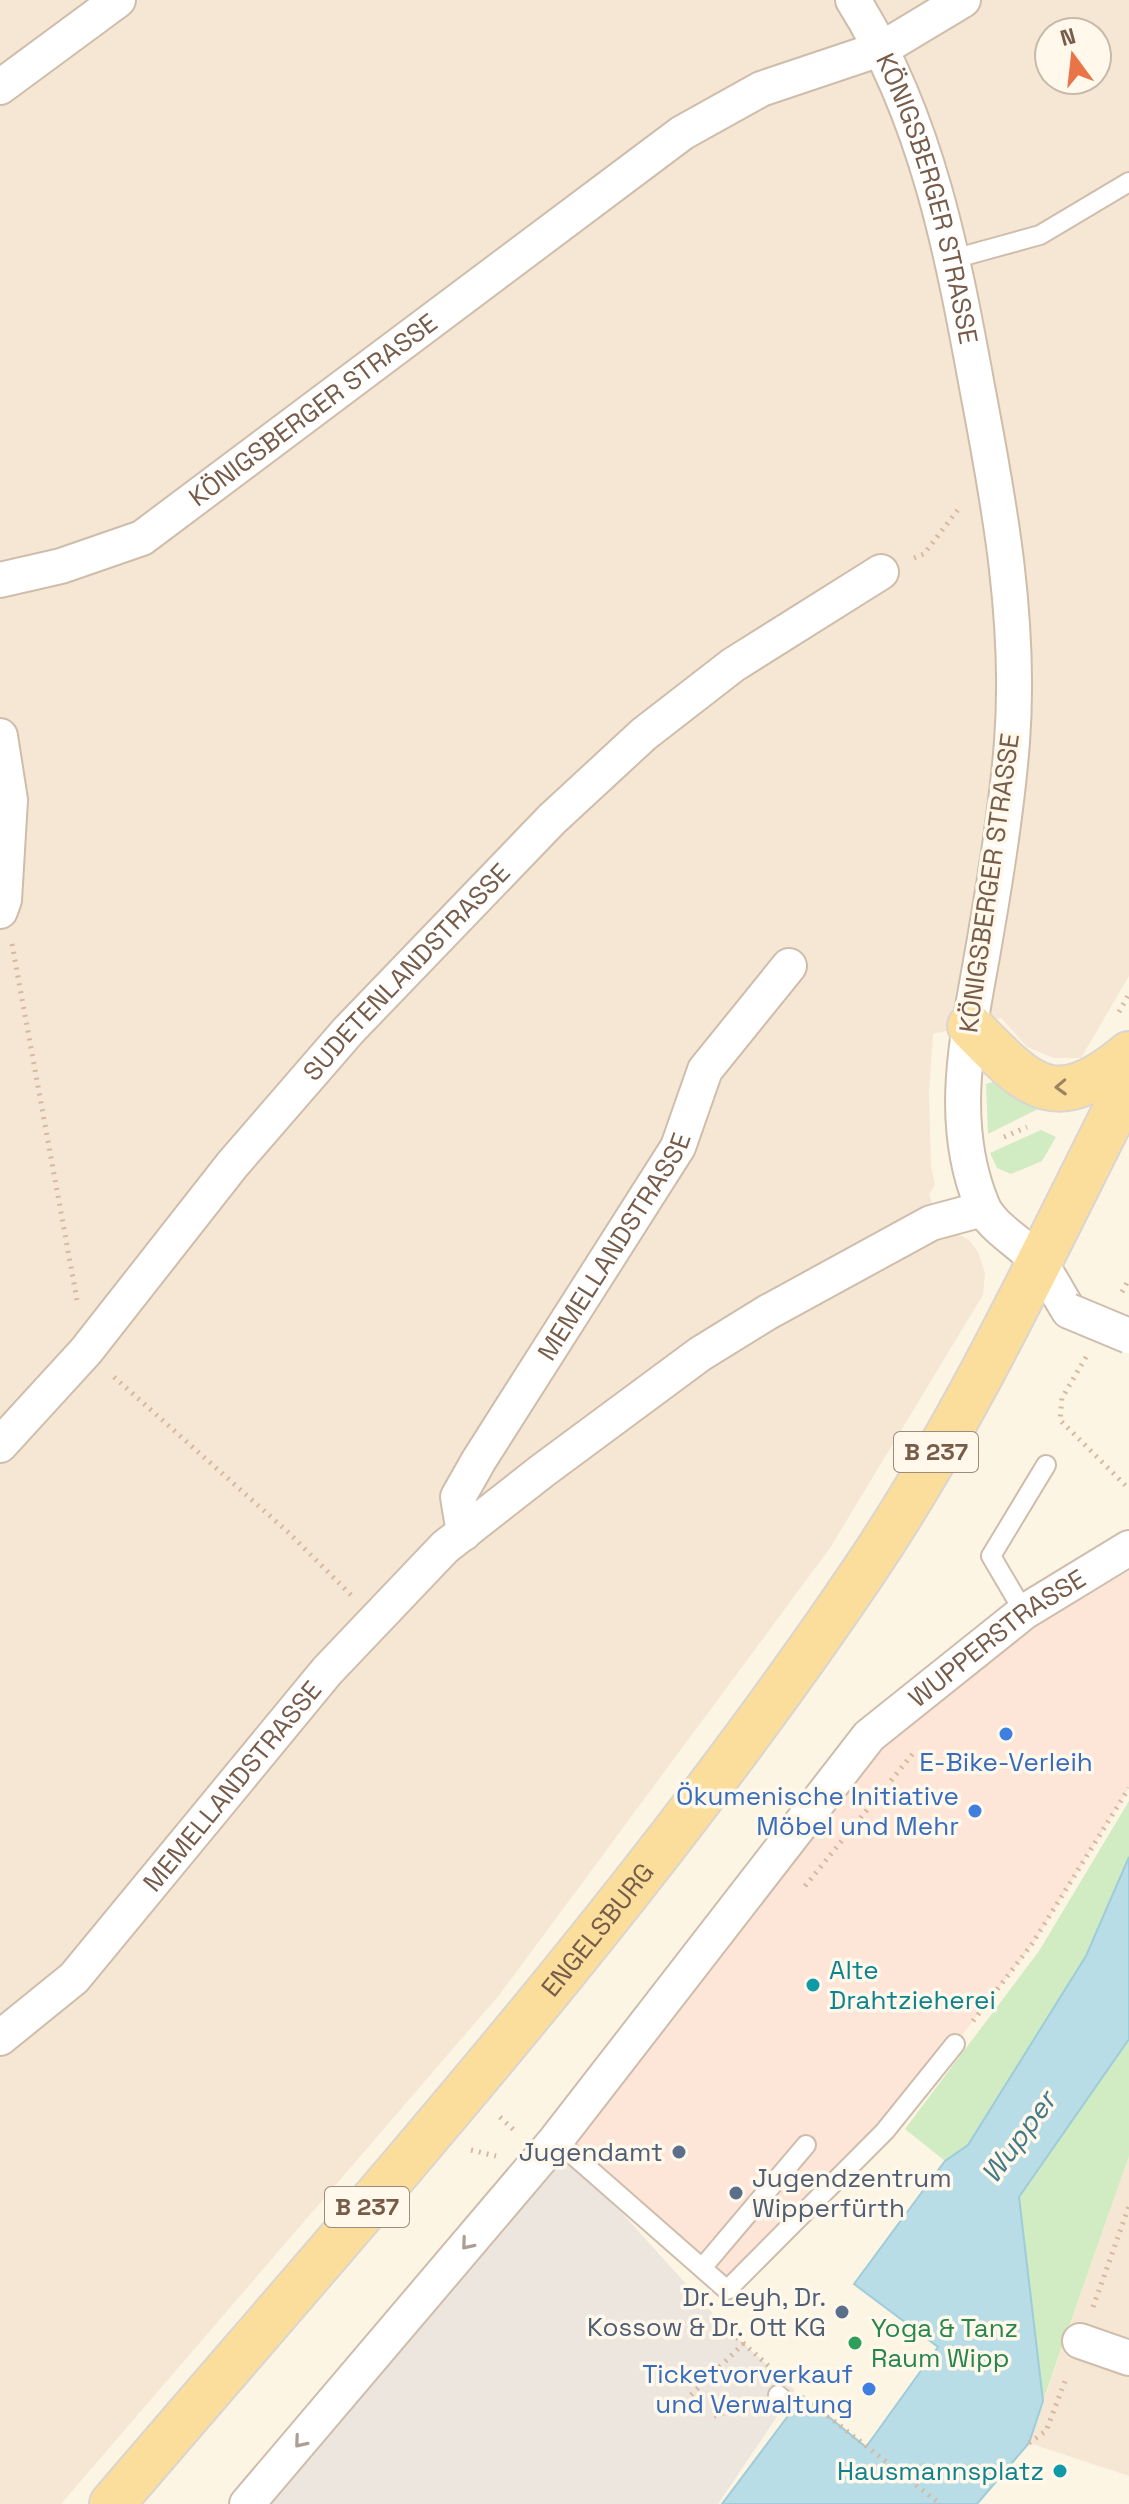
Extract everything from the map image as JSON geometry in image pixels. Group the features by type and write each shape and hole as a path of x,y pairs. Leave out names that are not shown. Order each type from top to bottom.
{"main road":[{"path":"970,1026 1021,1076 1055,1089 1099,1079 1129,1054"},
{"name":"B 237","path":"1040,1263 1129,1083"},
{"name":"ENGELSBURG","path":"112,2504 503,2048 748,1738 867,1567 977,1384 1040,1263"}],"street":[{"path":"0,87 118,0"},
{"path":"853,0 883,48 963,0"},
{"name":"KÖNIGSBERGER STRASSE","path":"0,580 61,566 142,538 363,376 682,133 761,89 883,48 921,141 953,259 992,465 1013,617 1012,739 994,887 970,1026 961,1108 983,1209"},
{"name":"SUDETENLANDSTRASSE","path":"0,1445 86,1351 232,1165 348,1031 552,819 644,734 733,665 881,572"},
{"path":"0,736 10,800 2,905"},
{"name":"MEMELLANDSTRASSE","path":"464,1533 458,1497 479,1460 678,1147 705,1070 789,966"},
{"path":"983,1209 1040,1263 1069,1311 1129,1336"},
{"name":"MEMELLANDSTRASSE","path":"0,2038 74,1978 375,1619 430,1562 464,1533 542,1471 741,1329 931,1223 983,1209"},
{"name":"WUPPERSTRASSE","path":"247,2504 549,2148 869,1736 1024,1612 1129,1548"},
{"path":"1080,2341 1129,2358"}],"lane":[{"path":"953,259 1040,235 1129,182"},
{"path":"1024,1612 991,1556 1046,1465"},
{"path":"549,2148 727,2290 885,2131 955,2044"},
{"path":"702,2268 806,2145"}],"path":[{"path":"881,572 924,554 992,465"},
{"path":"2,905 86,1351 289,1533 375,1619"},
{"path":"969,1153 1034,1124"},
{"path":"1062,1398 1060,1420 1129,1489"},
{"path":"955,2044 1032,1944 1129,1788"},
{"path":"506,2105 497,2115 549,2148"},
{"path":"1029,2443 1046,2431 1129,2206"},
{"path":"727,2290 725,2327 775,2371"},
{"path":"691,2395 744,2343"},
{"path":"807,2399 940,2504"}],"shaded area":[{"path":"0,0 1129,0 1129,976 1081,1058 1054,1058 1027,1047 1001,1018 933,1034 929,1093 931,1166 935,1184 929,1195 946,1237 959,1235 969,1240 978,1252 985,1273 983,1295 830,1548 500,1994 61,2504 0,2504"},
{"path":"1129,1571 1129,1788 1033,1944 955,2044 727,2290 556,2140 873,1741 1029,1630"},
{"path":"556,2140 725,2327 795,2390 718,2504 247,2504"},
{"path":"1129,2156 1129,2476 1029,2443"}],"green space":[{"path":"996,1081 1040,1105 1040,1108 988,1134 986,1084"},
{"path":"1041,1130 1056,1137 1042,1161 1011,1174 997,1168 990,1153"},
{"path":"1129,1801 1129,1857 1086,1956 968,2145 945,2161 905,2129 1039,1951"},
{"path":"1129,2039 1129,2156 1043,2401 1019,2197"}],"water":[{"name":"Wupper","path":"1129,1857 1129,2039 1019,2197 1043,2401 1029,2443 977,2504 722,2504 803,2396 866,2447 938,2347 854,2284 945,2161 968,2145 1086,1956"}],"place":[{"name":"E-Bike-Verleih","path":"1006,1734"},
{"name":"Ökumenische Initiative Möbel und Mehr","path":"975,1811"},
{"name":"Alte Drahtzieherei","path":"813,1985"},
{"name":"Jugendamt","path":"679,2152"},
{"name":"Jugendzentrum Wipperfürth","path":"736,2193"},
{"name":"Dr. Leyh, Dr. Kossow & Dr. Ott KG","path":"842,2312"},
{"name":"Yoga & Tanz Raum Wipp","path":"855,2343"},
{"name":"Ticketvorverkauf und Verwaltung","path":"869,2389"},
{"name":"Hausmannsplatz","path":"1060,2471"}]}
